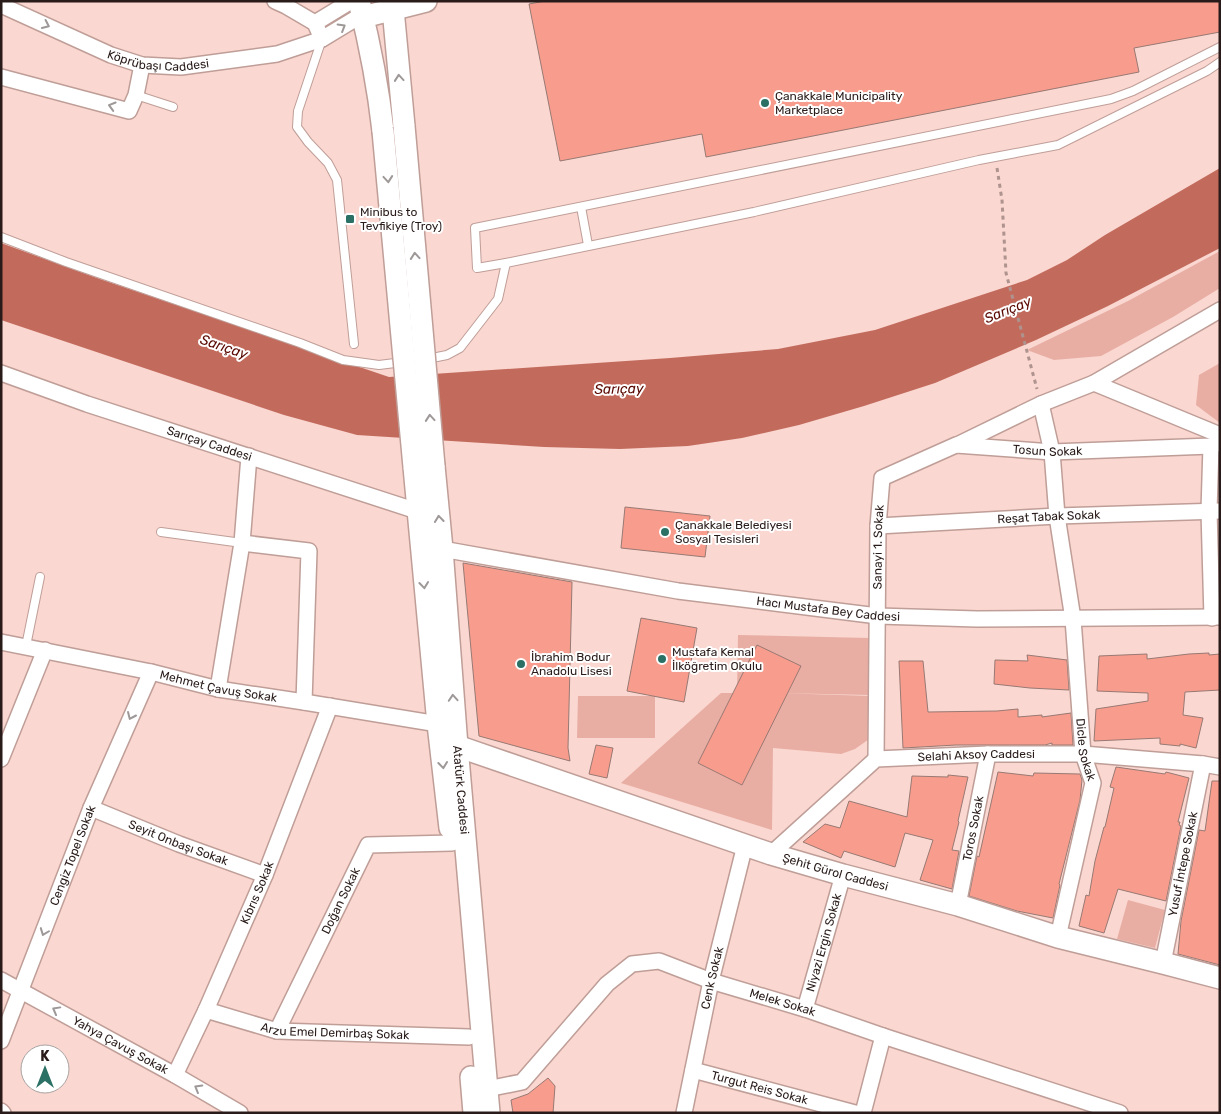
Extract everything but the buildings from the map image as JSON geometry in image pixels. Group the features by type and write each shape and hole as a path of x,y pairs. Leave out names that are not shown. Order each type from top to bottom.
{"main road":[{"path":"394,129 379,95 370,45 358,6 426,1"},
{"path":"392,5 394,129 424,467"},
{"name":"Atatürk Caddesi","path":"424,467 417,511 438,724 452,842 474,1113"},
{"name":"Atatürk Caddesi","path":"424,467 442,548 489,1113"},
{"name":"Şehit Gürol Caddesi","path":"457,746 771,854 958,905 1058,937 1220,978"}],"street":[{"path":"274,1 315,23 322,39"},
{"name":"Köprübaşı Caddesi","path":"1,5 111,55 142,65 181,67 278,54 322,39 355,20 358,6"},
{"path":"315,23 358,6"},
{"path":"1,77 130,111 136,95 142,65"},
{"path":"956,445 1041,404 1094,383 1220,310"},
{"name":"Sarıçay Caddesi","path":"1,373 87,404 417,511"},
{"path":"1094,383 1217,441 1214,511 1216,617"},
{"name":"Dicle Sokak","path":"1041,404 1052,452 1056,516 1072,619 1083,754 1093,783 1058,937"},
{"name":"Tosun Sokak","path":"882,478 956,445 1052,452 1217,441"},
{"path":"218,689 242,543 249,456"},
{"name":"Sanayi 1. Sokak","path":"876,758 878,526 882,478"},
{"name":"Reşat Tabak Sokak","path":"878,526 1056,516 1214,511"},
{"path":"242,543 309,552 304,702"},
{"name":"Hacı Mustafa Bey Caddesi","path":"442,548 678,591 878,616 977,619 1216,617"},
{"name":"Mehmet Çavuş Sokak","path":"1,642 151,672 218,689 438,724"},
{"path":"1,759 45,650"},
{"name":"Cengiz Topel Sokak","path":"1,1041 91,808 151,672"},
{"name":"Kıbrıs Sokak","path":"175,1076 265,875 330,706"},
{"path":"438,724 457,746"},
{"name":"Selahi Aksoy Caddesi","path":"876,758 988,754 1083,754 1220,767"},
{"name":"Toros Sokak","path":"958,905 988,754"},
{"path":"771,854 876,758"},
{"name":"Yusuf İntepe Sokak","path":"1163,963 1204,764"},
{"name":"Seyit Onbaşı Sokak","path":"91,808 179,844 265,875"},
{"name":"Doğan Sokak","path":"277,1031 368,845 452,842"},
{"name":"Cenk Sokak","path":"684,1113 711,981 745,845"},
{"name":"Niyazi Ergin Sokak","path":"805,1009 843,875"},
{"name":"Melek Sokak","path":"487,1089 522,1082 607,984 632,964 659,961 711,981 805,1009 1120,1113"},
{"name":"Yahya Çavuş Sokak","path":"1,980 240,1113"},
{"name":"Arzu Emel Demirbaş Sokak","path":"206,1010 277,1031 469,1037"},
{"path":"863,1113 883,1036"},
{"name":"Turgut Reis Sokak","path":"693,1070 855,1113"}],"lane":[{"path":"322,39 298,112 297,127 328,163 337,180 354,344"},
{"path":"1220,47 1134,91 1111,99 475,228 477,268 763,210 996,157 1058,145 1220,62"},
{"path":"136,95 173,107"},
{"path":"581,207 588,246"},
{"path":"1,237 66,262 300,343 343,360 379,365 433,359 447,355 460,348 498,299 506,263"},
{"path":"161,532 242,543"},
{"path":"26,646 40,577"}],"path":[{"path":"996,157 1002,200 1006,273 1041,404"}],"shaded area":[{"path":"1220,251 1220,288 1173,317 1101,356 1054,360 1027,350 1128,301"},
{"path":"1220,363 1220,423 1196,405 1199,375"},
{"path":"738,635 869,638 869,695 778,693 871,696 872,737 855,749 841,754 773,748 772,830 621,783 721,693 737,693"},
{"path":"578,696 655,696 655,738 577,738"},
{"path":"1128,900 1165,910 1155,948 1117,939"}],"water":[{"name":"Sarıçay","path":"1220,168 1220,248 1108,306 1036,340 935,383 799,425 742,438 688,446 620,449 544,447 357,435 284,415 1,320 1,243 97,278 389,377 778,349 875,330 1027,280 1067,260 1105,235"}],"place":[{"name":"Çanakkale Municipality Marketplace","path":"765,103"},
{"name":"Minibus to Tevfikiye (Troy)","path":"350,219"},
{"name":"Çanakkale Belediyesi Sosyal Tesisleri","path":"665,532"},
{"name":"Mustafa Kemal İlköğretim Okulu","path":"662,659"},
{"name":"İbrahim Bodur Anadolu Lisesi","path":"521,664"}]}
